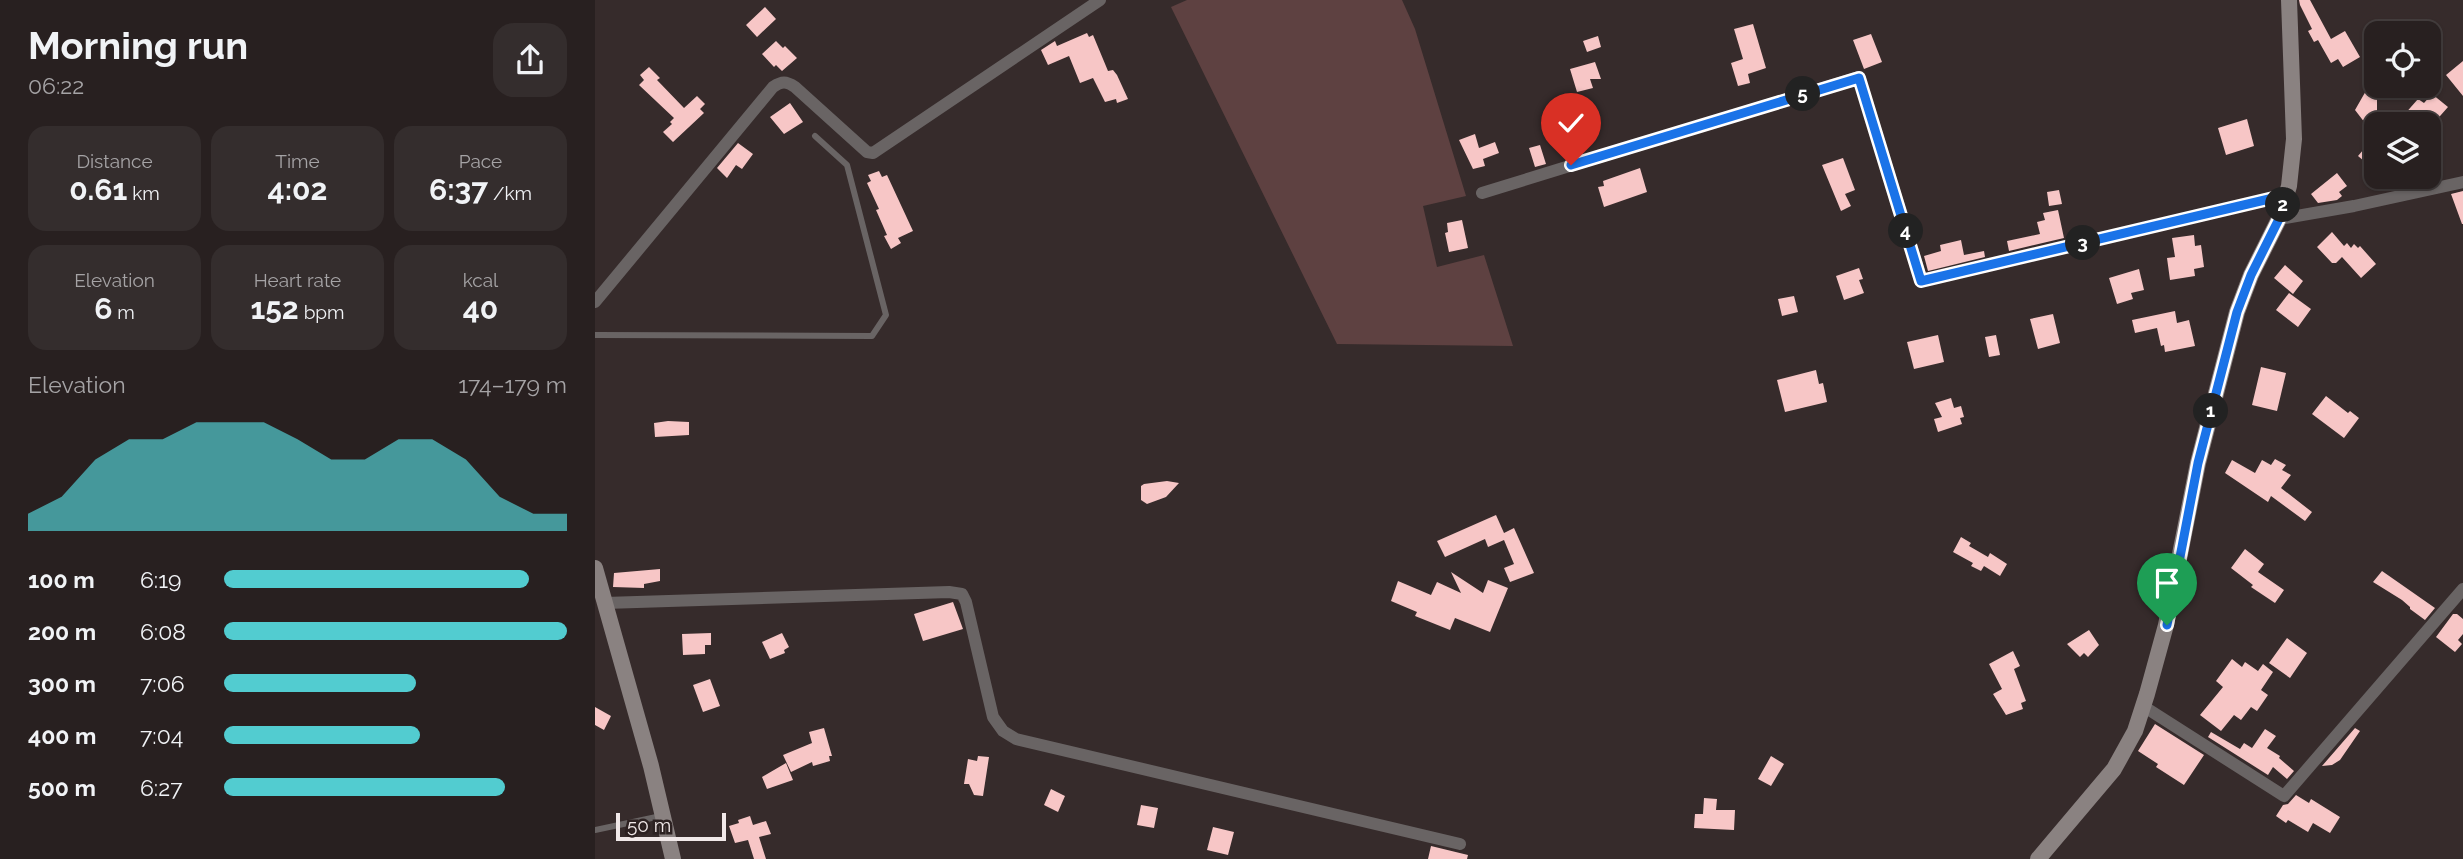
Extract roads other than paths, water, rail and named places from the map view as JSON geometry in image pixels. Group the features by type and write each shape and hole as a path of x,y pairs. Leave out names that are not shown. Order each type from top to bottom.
{"main road":[{"path":"2038,859 2114,769 2135,731 2167,625 2198,463 2237,312 2251,275 2279,219 2286,195 2294,139 2289,0"},
{"path":"596,576 673,859"}],"street":[{"path":"595,302 773,87 780,82 788,82 867,152 873,153 1100,0"},
{"path":"1482,193 1859,78 1921,281 2286,195"},
{"path":"2279,219 2463,182"},
{"path":"2143,706 2284,796 2463,589"},
{"path":"605,603 949,592 962,594 993,717 1003,731 1016,739 1461,844"}],"lane":[{"path":"595,335 872,336 886,315 847,165 815,136"},
{"path":"595,830 663,815"}]}
